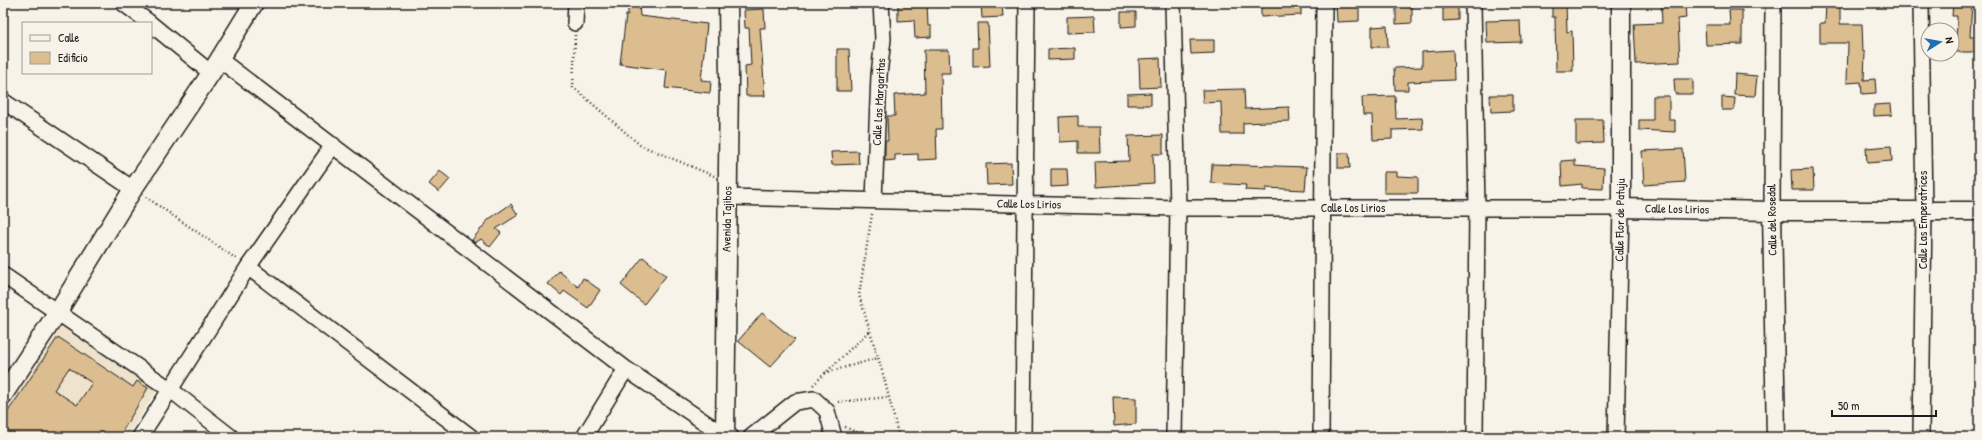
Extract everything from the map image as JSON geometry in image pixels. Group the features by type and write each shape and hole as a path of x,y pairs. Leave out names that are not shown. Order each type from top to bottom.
{"street":[{"path":"123,3 150,22"},
{"path":"3,395 57,313 133,189 215,66 254,3"},
{"path":"575,23 576,3"},
{"name":"Avenida Tajibos","path":"726,437 728,3"},
{"name":"Calle Las Margaritas","path":"874,200 879,75 883,39 881,3"},
{"path":"1023,437 1027,3"},
{"path":"1173,3 1178,208 1174,437"},
{"path":"1321,437 1324,3"},
{"path":"1473,3 1478,208 1475,437"},
{"name":"Calle Flor de Patuju","path":"1616,437 1621,208 1621,3"},
{"name":"Calle del Rosedal","path":"1773,3 1772,211 1776,437"},
{"name":"Calle Las Emperatrices","path":"1920,3 1924,211 1921,437"},
{"path":"152,24 333,145 626,369 726,437"},
{"path":"3,101 133,189"},
{"path":"140,437 248,267 333,145"},
{"name":"Calle Los Lirios","path":"727,197 1178,208 1621,208 1772,211 1979,211"},
{"path":"248,267 471,437"},
{"path":"3,275 171,390 231,437"},
{"path":"584,437 626,369"},
{"path":"751,437 795,402 814,399 826,411 834,437"}],"path":[{"path":"575,23 573,87 640,145 712,176 728,174"},
{"path":"133,189 248,267"},
{"path":"874,200 859,295 889,398 898,437"},
{"path":"795,402 870,330"},
{"path":"824,374 878,358"},
{"path":"819,404 889,398"}],"shaded area":[{"path":"61,323 157,390 127,437 3,437 3,413"}],"building":[{"path":"628,3 639,3 640,16 707,24 701,80 711,81 710,93 665,88 667,70 620,64 626,15 628,15"},
{"path":"898,3 927,3 928,26 931,26 931,37 915,38 914,20 898,21"},
{"path":"981,3 1002,3 1003,17 982,18"},
{"path":"1261,3 1301,3 1301,15 1261,17"},
{"path":"1336,3 1359,3 1359,21 1337,22"},
{"path":"1396,3 1412,3 1412,23 1396,24"},
{"path":"1552,3 1566,3 1567,32 1572,31 1573,71 1556,71 1555,17 1552,17"},
{"path":"1661,3 1685,3 1686,18 1678,19 1680,62 1636,64 1634,24 1662,23"},
{"path":"1826,3 1840,3 1840,24 1862,24 1863,52 1865,52 1864,80 1875,79 1876,93 1862,94 1861,82 1847,83 1848,43 1820,43 1820,23 1825,23"},
{"path":"1953,3 1972,3 1970,36 1979,36 1979,52 1960,52 1960,22 1957,22 1957,16 1952,16"},
{"path":"1458,7 1458,20 1443,21 1443,8"},
{"path":"764,9 765,28 760,28 765,96 746,96 745,66 751,65 749,28 745,28 744,10"},
{"path":"1729,10 1742,10 1742,44 1706,45 1705,25 1730,25"},
{"path":"1121,12 1136,12 1136,26 1121,27"},
{"path":"1094,16 1095,32 1067,33 1067,17"},
{"path":"1520,20 1521,42 1487,43 1486,21"},
{"path":"977,23 988,23 990,66 973,67 973,48 978,48"},
{"path":"1387,26 1388,47 1372,47 1372,27"},
{"path":"1190,40 1214,40 1214,53 1191,54"},
{"path":"1075,48 1075,59 1048,60 1048,49"},
{"path":"837,49 849,49 851,91 837,91"},
{"path":"924,50 949,50 950,73 941,73 942,129 936,129 937,159 918,160 918,154 895,155 895,160 885,161 885,141 888,141 887,116 895,116 894,95 925,93"},
{"path":"1453,50 1454,80 1408,82 1408,90 1395,90 1394,68 1422,67 1422,52"},
{"path":"1160,58 1161,87 1140,88 1139,59"},
{"path":"1735,74 1757,76 1755,96 1734,95"},
{"path":"1674,79 1693,79 1693,94 1675,94"},
{"path":"1244,89 1245,109 1289,107 1290,121 1243,123 1243,134 1222,134 1221,102 1203,103 1202,90"},
{"path":"1151,93 1151,105 1127,105 1127,94"},
{"path":"1490,95 1513,95 1513,111 1491,112"},
{"path":"1395,96 1396,119 1422,118 1423,129 1392,130 1392,139 1373,140 1372,115 1363,115 1362,97"},
{"path":"1653,96 1669,96 1669,120 1675,120 1675,132 1639,130 1639,120 1653,120"},
{"path":"1722,97 1735,98 1734,110 1722,110"},
{"path":"1891,104 1892,115 1874,116 1874,105"},
{"path":"1078,116 1078,127 1099,127 1100,153 1078,153 1078,141 1060,142 1059,117"},
{"path":"1576,120 1603,120 1604,143 1576,144"},
{"path":"1163,135 1163,154 1153,154 1154,183 1096,187 1095,162 1129,161 1128,136"},
{"path":"1891,146 1892,161 1867,163 1866,148"},
{"path":"1683,149 1685,182 1644,185 1642,151"},
{"path":"858,151 859,164 832,165 831,152"},
{"path":"1338,153 1349,153 1350,168 1338,168"},
{"path":"1575,160 1575,166 1604,168 1603,189 1582,188 1582,184 1562,186 1561,161"},
{"path":"1011,163 1012,184 987,185 986,164"},
{"path":"1212,164 1307,167 1305,190 1266,188 1266,191 1245,190 1246,185 1211,183"},
{"path":"1051,169 1067,169 1068,186 1051,187"},
{"path":"1813,169 1814,190 1792,190 1791,170"},
{"path":"440,171 450,179 439,192 429,184"},
{"path":"1384,172 1397,172 1397,176 1418,177 1418,193 1384,193"},
{"path":"511,204 518,215 496,229 501,233 490,247 481,239 475,243 472,240 489,219"},
{"path":"643,257 666,276 644,304 621,285"},
{"path":"559,271 578,287 583,278 600,290 588,308 564,291 561,295 548,284"},
{"path":"762,313 795,340 770,367 738,341"},
{"path":"58,337 133,387 137,381 148,388 119,437 3,437 3,419","holes":["69,368 92,383 77,405 54,390"]},
{"path":"1113,397 1136,398 1136,424 1114,426"}]}
